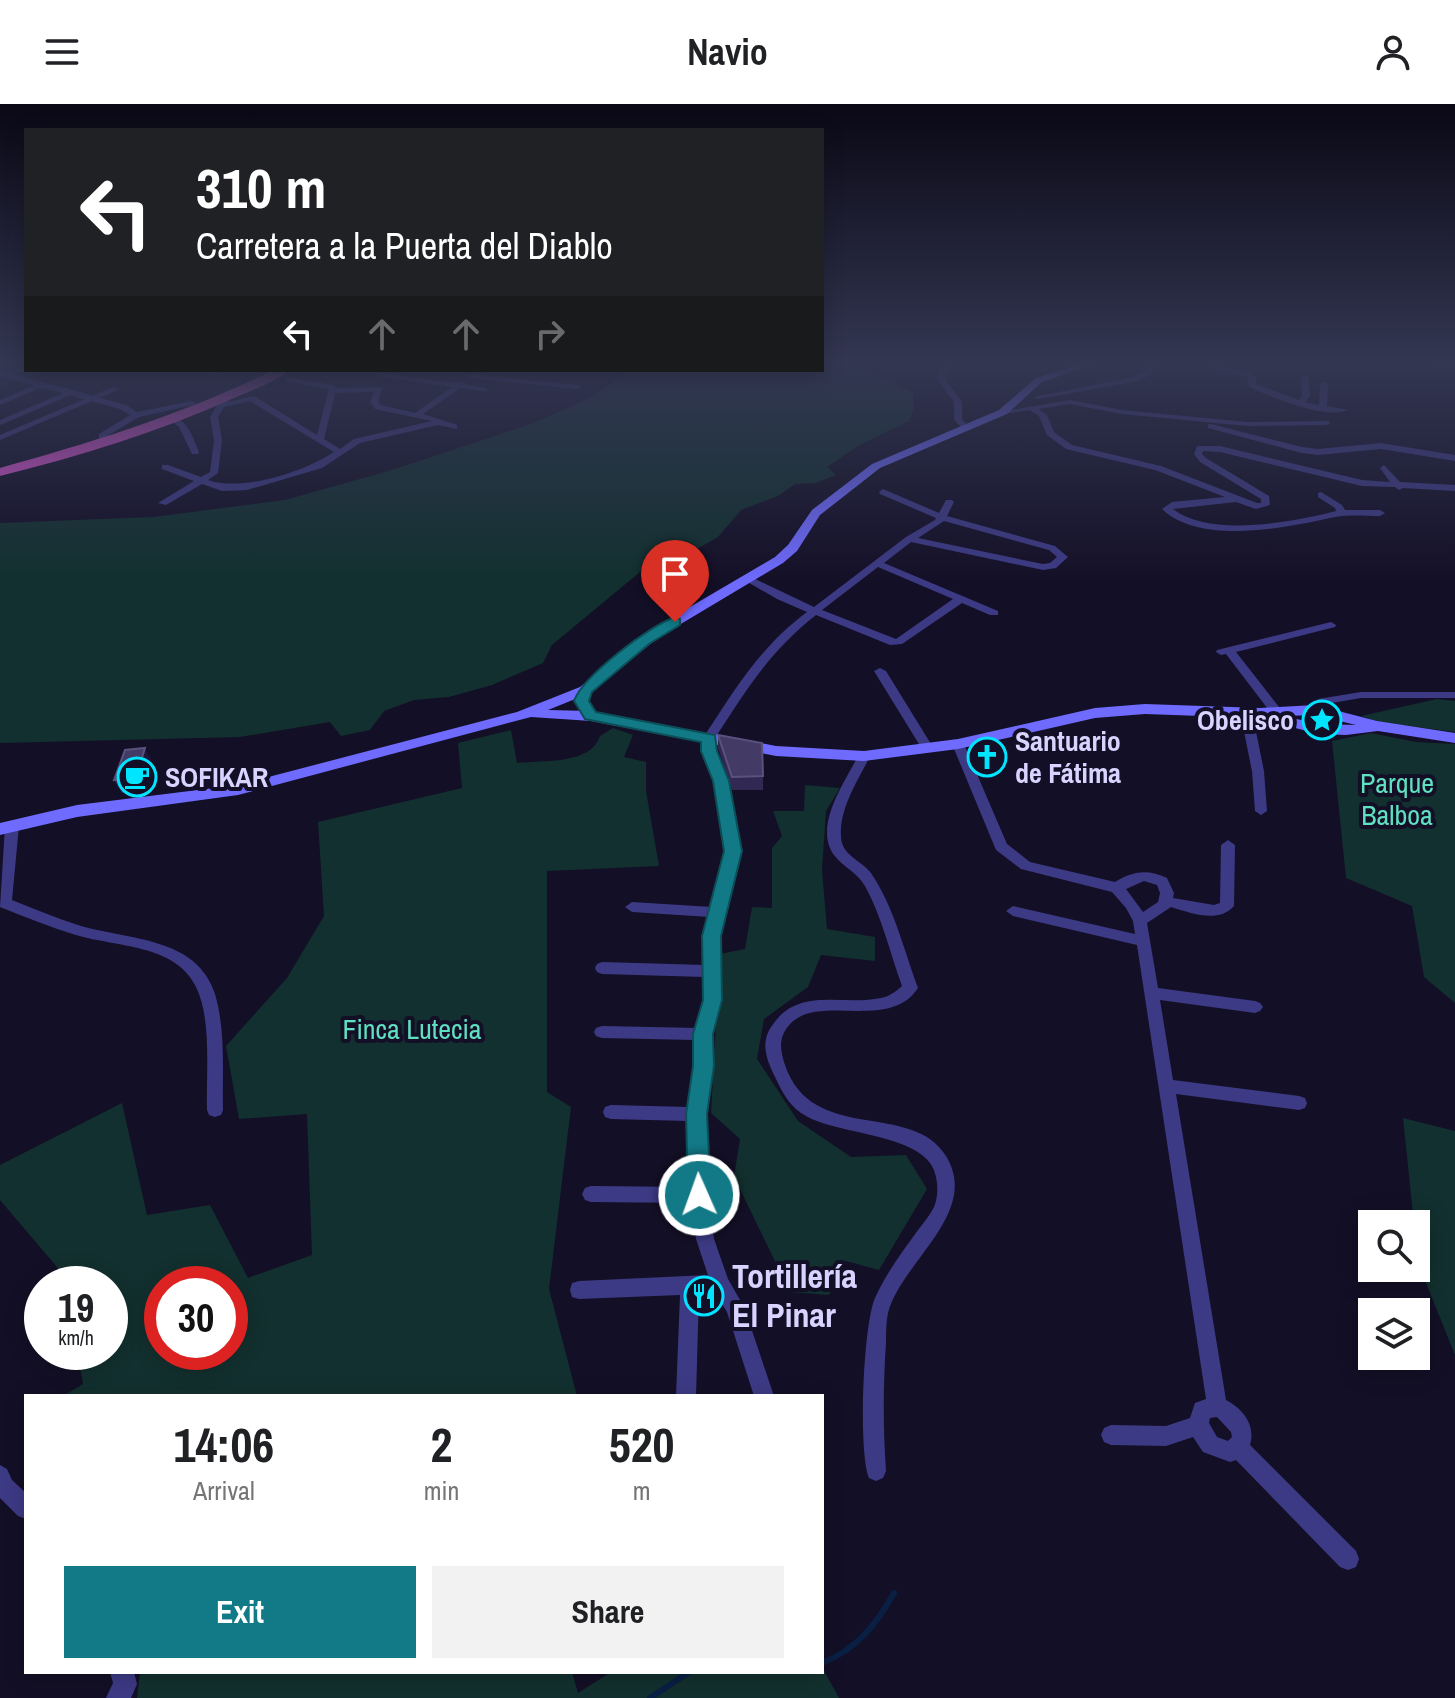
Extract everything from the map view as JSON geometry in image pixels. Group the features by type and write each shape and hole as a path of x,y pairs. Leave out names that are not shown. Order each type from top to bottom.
{"highway":[{"path":"0,472 125,435"},
{"path":"0,463 102,436"}],"main road":[{"path":"6,827 107,807 238,790 522,715 585,690 654,634 749,580 790,551 816,513 871,469 949,435"},
{"path":"585,690 582,701 591,716"},
{"path":"522,715 591,716 776,751 864,756 958,744 1109,711 1163,708 1315,710 1377,726 1455,738"},
{"path":"1261,711 1314,729 1342,731 1377,726"}],"street":[{"path":"187,435 195,452"},
{"path":"163,503 214,473 217,435"},
{"path":"314,435 341,453"},
{"path":"165,467 222,488 247,487 319,466 357,441 381,435"},
{"path":"1053,435 1069,447 1166,471 1261,506 1267,501 1264,495 1203,460 1198,454 1200,448 1220,449 1351,481 1399,487 1455,488"},
{"path":"1239,435 1318,452 1364,447 1409,449 1455,458"},
{"path":"1364,447 1374,457"},
{"path":"1384,468 1399,487"},
{"path":"883,492 941,517 1052,548 1063,557 1053,566 1043,567 909,539"},
{"path":"1321,495 1334,502 1341,513"},
{"path":"1237,499 1172,505 1167,509 1177,518 1187,521 1241,530 1341,513 1380,513"},
{"path":"763,1394 735,1307 720,1284 705,1239 699,1195 696,1114 703,1066 703,1034 713,1000 712,936 733,851 721,781 709,751 709,738 755,668 786,633 909,539 939,522 949,502"},
{"path":"877,563 994,613"},
{"path":"749,580 879,639 898,642 962,598"},
{"path":"1261,811 1258,771 1261,711 1225,651 1331,625"},
{"path":"880,671 928,749"},
{"path":"1315,710 1322,701 1346,696 1455,695"},
{"path":"958,744 1001,847 1026,866 1117,888 1132,905 1140,921 1217,1406"},
{"path":"864,756 838,813 834,840 839,855 866,875 910,988 900,1000 875,1007 812,1005 789,1016 776,1032 773,1050 781,1077 800,1103 824,1118 851,1127 888,1132 926,1146 939,1159 946,1181 943,1206 906,1262 879,1311 871,1394 876,1471"},
{"path":"6,827 5,903 81,931 148,946 180,959 202,982 211,1020 215,1110"},
{"path":"1167,901 1222,911 1227,906 1228,845"},
{"path":"1117,888 1131,878 1154,877 1166,887 1165,905 1140,921"},
{"path":"632,907 716,912"},
{"path":"1013,911 1143,941"},
{"path":"602,968 712,971"},
{"path":"1151,993 1255,1007"},
{"path":"602,1032 703,1034"},
{"path":"1165,1086 1299,1103"},
{"path":"611,1112 696,1114"},
{"path":"591,1194 699,1195"},
{"path":"579,1290 720,1284"},
{"path":"686,1394 690,1285"},
{"path":"1217,1406 1228,1410 1242,1429 1239,1448 1230,1452 1220,1451 1210,1445 1198,1425 1202,1410 1217,1406"},
{"path":"1111,1435 1166,1436 1198,1425"},
{"path":"1239,1448 1348,1559"},
{"path":"0,1476 3,1486 24,1506"},
{"path":"118,1698 125,1684 122,1674"}],"green space":[{"path":"497,435 880,435 827,467 836,475 816,483 795,484 778,496 741,510 718,537 681,558 658,557 552,645 543,663 492,685 449,697 414,700 384,711 370,730 341,736 330,722 240,737 0,743 0,523 153,517 285,500 392,470"},
{"path":"1437,699 1455,701 1455,732 1380,722 1361,716"},
{"name":"Finca Lutecia","path":"613,728 633,735 624,757 646,762 646,791 659,866 547,871 547,1092 571,1107 549,1289 576,1394 66,1394 83,1384 80,1370 128,1370 128,1266 56,1266 0,1200 0,1165 122,1103 147,1215 210,1205 242,1266 144,1266 144,1370 248,1370 248,1278 312,1255 307,1114 239,1119 226,1046 287,978 324,916 318,822 462,788 458,743 511,730 517,763 565,759 587,752 600,736"},
{"name":"Parque Balboa","path":"1371,733 1416,742 1455,744 1455,1003 1424,977 1412,906 1346,878 1332,741"},
{"path":"805,785 840,788 826,811 822,870 827,929 875,937 875,961 821,955 808,987 764,1019 757,1059 798,1121 851,1157 906,1155 927,1189 879,1270 846,1261 829,1295 790,1292 734,1177 740,1139 711,1113 720,954 745,949 752,907 772,908 772,848 782,836 773,811 804,811"},
{"path":"1403,1118 1455,1131 1455,1355 1426,1282 1430,1282 1430,1210 1413,1210"},
{"path":"824,1671 839,1698 137,1698 140,1674 573,1674 578,1693 608,1674 824,1674"}],"building":[{"path":"718,735 762,743 763,776 732,777"},
{"path":"145,748 136,777 114,780 125,750"},
{"path":"713,1289 716,1296 701,1298 702,1290"}],"waterway":[{"path":"824,1662 845,1651 864,1635 894,1593"},
{"path":"650,1698 686,1674"}],"place":[{"name":"Obelisco","path":"1322,720"},
{"name":"Santuario de Fátima","path":"987,757"},
{"name":"SOFIKAR","path":"137,777"},
{"name":"Tortillería El Pinar","path":"704,1296"}],"route":[{"path":"675,622 644,641 585,690 582,701 591,716 709,738 709,751 721,781 733,851 712,936 713,1000 703,1034 703,1066 696,1114 699,1195"}]}
